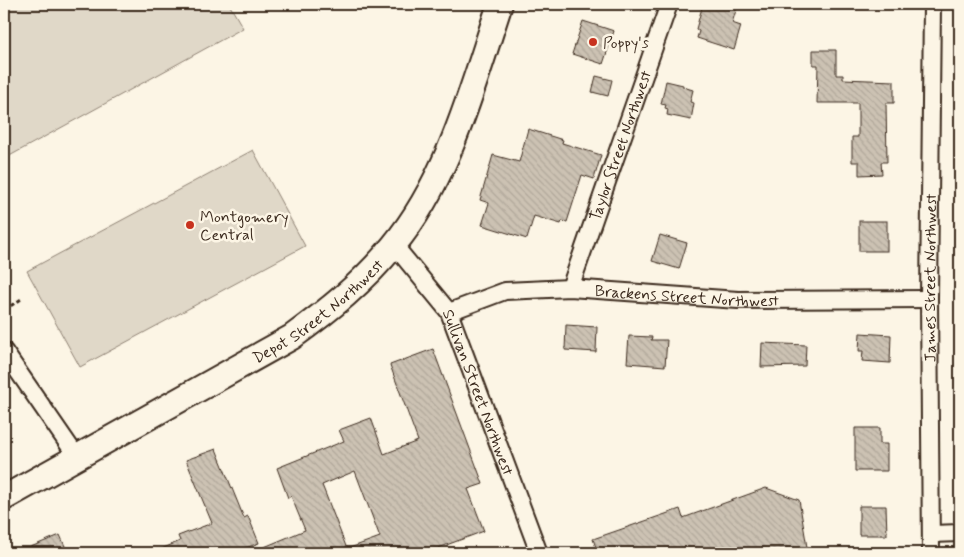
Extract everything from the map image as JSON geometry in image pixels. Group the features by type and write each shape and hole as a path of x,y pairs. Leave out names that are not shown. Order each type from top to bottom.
{"main road":[{"name":"Depot Street Northwest","path":"4,498 292,338 332,308 364,278 394,246 421,206 443,164 456,134 500,4"}],"street":[{"name":"Taylor Street Northwest","path":"570,288 669,4"},
{"name":"James Street Northwest","path":"932,4 929,299 932,553"},
{"name":"Sullivan Street Northwest","path":"394,246 449,312 539,553"},
{"name":"Brackens Street Northwest","path":"449,312 505,291 570,288 738,300 929,299"},
{"path":"4,351 77,457"},
{"path":"932,534 960,533"}],"path":[{"path":"4,310 23,298"}],"shaded area":[{"path":"4,4 229,4 243,28 4,159"},
{"path":"253,150 305,246 80,367 27,271"}],"building":[{"path":"703,4 738,4 732,23 741,26 734,50 697,38 699,31 696,29"},
{"name":"Poppy's","path":"583,21 614,31 603,64 572,54"},
{"path":"813,50 836,50 836,75 843,75 843,79 894,81 894,103 886,103 887,162 881,162 882,174 859,175 859,162 852,162 852,137 858,137 858,103 817,103 818,65 813,65"},
{"path":"596,76 612,80 608,96 592,92"},
{"path":"666,81 683,85 683,87 693,90 690,102 694,103 691,120 667,115 668,109 665,108 666,105 661,104"},
{"path":"528,129 563,140 562,143 601,155 594,179 582,175 567,222 562,221 561,224 534,216 527,239 482,225 489,203 480,200 493,155 519,162"},
{"path":"859,221 887,221 887,251 859,251"},
{"path":"660,235 687,243 679,269 652,261"},
{"path":"566,325 597,327 596,352 565,350"},
{"path":"860,333 891,335 890,363 862,361 863,351 859,351"},
{"path":"629,336 652,337 651,340 667,340 665,366 627,363"},
{"path":"762,343 806,345 805,366 761,367"},
{"path":"433,349 483,484 468,489 484,531 425,553 250,553 305,530 291,496 288,498 277,468 344,441 339,430 371,418 384,454 418,441 390,365","holes":["355,471 380,537 347,549 322,485"]},
{"path":"855,428 880,428 880,444 887,444 887,471 855,471"},
{"path":"216,449 244,518 248,516 259,543 232,553 152,553 180,541 178,536 212,523 186,460"},
{"path":"766,488 799,500 808,553 598,553 593,539 680,509 683,518"},
{"path":"859,506 886,506 887,535 859,535"},
{"path":"60,535 68,553 16,553"}],"place":[{"name":"Poppy's","path":"593,42"},
{"name":"Montgomery Central","path":"190,225"}]}
